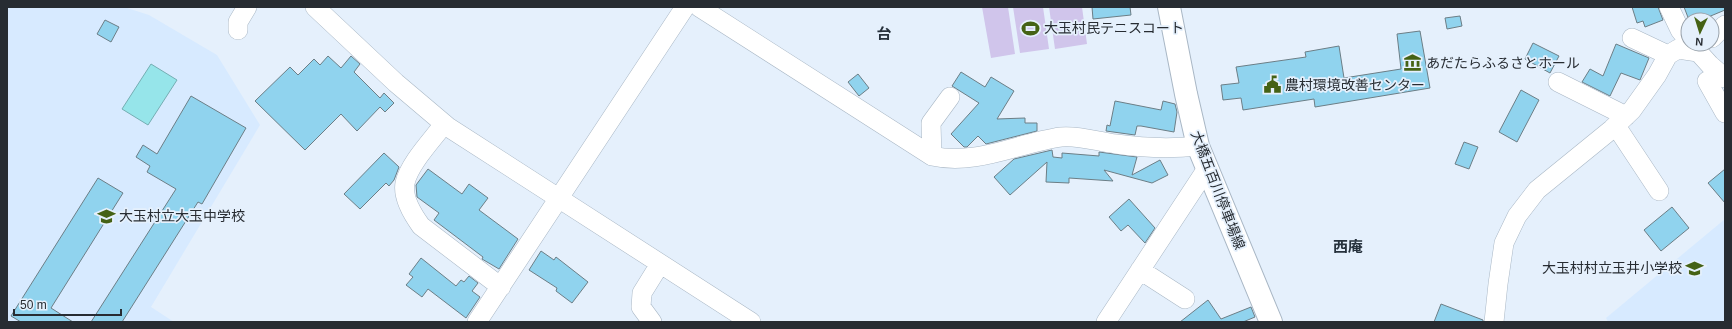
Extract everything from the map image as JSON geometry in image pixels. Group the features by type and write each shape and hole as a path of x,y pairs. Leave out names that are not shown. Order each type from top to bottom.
{"main road":[{"name":"大橋五百川停車場線","path":"1169,7 1198,146 1271,322"}],"street":[{"path":"238,30 238,22 247,7"},
{"path":"315,7 396,83 444,124 559,200 751,322"},
{"path":"477,322 559,200 685,7"},
{"path":"699,7 932,156 976,158 1062,137 1145,148 1170,149 1198,146"},
{"path":"1669,7 1680,30"},
{"path":"1632,38 1668,55"},
{"path":"1494,322 1504,243 1517,216 1537,190 1621,121 1632,110 1657,75 1668,55 1680,49"},
{"path":"1700,52 1716,80 1725,113"},
{"path":"1558,82 1621,121 1659,192"},
{"path":"932,156 931,123 950,96"},
{"path":"444,124 410,170 405,184 412,213 421,226 500,287"},
{"path":"1106,322 1208,167"},
{"path":"652,322 641,307 642,293 660,264"},
{"path":"1140,270 1185,299"}],"shaded area":[{"name":"大玉村立大玉中学校","path":"7,7 124,7 149,15 217,55 260,125 151,307 174,322 7,322"},
{"name":"大玉村民テニスコート","path":"982,7 1008,7 1015,54 991,58"},
{"name":"大玉村民テニスコート","path":"1013,7 1043,7 1049,49 1020,53"},
{"name":"大玉村民テニスコート","path":"1049,7 1082,7 1087,44 1055,49"},
{"name":"大玉村村立玉井小学校","path":"1725,219 1725,322 1608,322 1606,318"}],"water":[{"path":"151,64 177,80 148,125 122,109"}],"building":[{"path":"1092,7 1130,7 1131,15 1093,19"},
{"path":"1632,7 1658,7 1663,20 1645,27 1643,21 1637,23"},
{"path":"1684,7 1725,7 1725,10 1720,12 1686,12"},
{"path":"1460,16 1462,26 1447,29 1445,18"},
{"path":"105,20 119,27 111,42 97,34"},
{"path":"1420,31 1430,88 1315,107 1314,99 1243,110 1241,98 1223,100 1221,85 1239,83 1236,67 1306,57 1305,52 1339,46 1344,78 1401,69 1397,34"},
{"path":"1533,43 1559,56 1550,73 1525,59"},
{"path":"1616,44 1649,58 1640,80 1621,73 1610,96 1582,82 1590,69 1603,76"},
{"path":"328,56 341,68 351,56 360,64 354,72 380,98 384,93 394,103 385,112 380,107 357,131 341,114 305,150 255,101 290,67 298,75 314,59 320,65"},
{"path":"961,72 985,87 991,77 1014,91 997,119 1025,118 1025,123 1037,123 1037,131 986,144 978,136 967,147 964,147 951,134 979,103 952,86"},
{"path":"858,74 869,88 859,96 848,82"},
{"path":"1521,90 1539,100 1517,142 1499,132"},
{"path":"191,96 246,128 202,204 198,202 122,322 91,322 176,189 147,172 150,166 136,157 143,145 157,154"},
{"path":"1115,101 1161,110 1163,101 1175,104 1177,112 1174,132 1141,126 1137,126 1135,135 1106,131 1107,125 1110,126"},
{"path":"1464,142 1478,147 1469,169 1455,164"},
{"path":"1052,150 1053,157 1062,158 1062,153 1099,156 1099,152 1137,157 1132,175 1160,160 1168,175 1152,183 1104,170 1113,181 1069,178 1069,183 1046,182 1047,162 1010,195 994,177 1014,159"},
{"path":"384,153 399,167 394,180 389,186 386,183 360,209 344,194"},
{"path":"428,169 462,194 469,184 488,198 479,210 518,239 499,269 482,259 483,257 434,220 439,213 417,197 416,185"},
{"path":"1725,169 1725,203 1708,183"},
{"path":"98,178 123,193 51,308 73,322 21,322 11,316"},
{"path":"1129,199 1155,228 1145,243 1128,225 1121,231 1109,217"},
{"path":"1672,207 1689,228 1661,251 1644,230"},
{"path":"541,251 554,260 556,257 588,282 572,303 556,291 557,288 529,270"},
{"path":"421,258 456,286 461,280 464,282 469,276 478,283 472,291 480,297 466,318 428,289 422,297 406,285 413,277 409,274"},
{"path":"1208,300 1221,319 1251,307 1255,317 1243,322 1180,322"},
{"path":"1441,304 1483,320 1483,322 1434,322"}],"place":[{"name":"大玉村民テニスコート","path":"1031,28"},
{"name":"あだたらふるさとホール","path":"1413,63"},
{"name":"農村環境改善センター","path":"1272,85"},
{"name":"大玉村立大玉中学校","path":"106,216"},
{"name":"大玉村村立玉井小学校","path":"1695,268"}],"district":[{"name":"台","path":"884,34"},
{"name":"西庵","path":"1348,247"}]}
